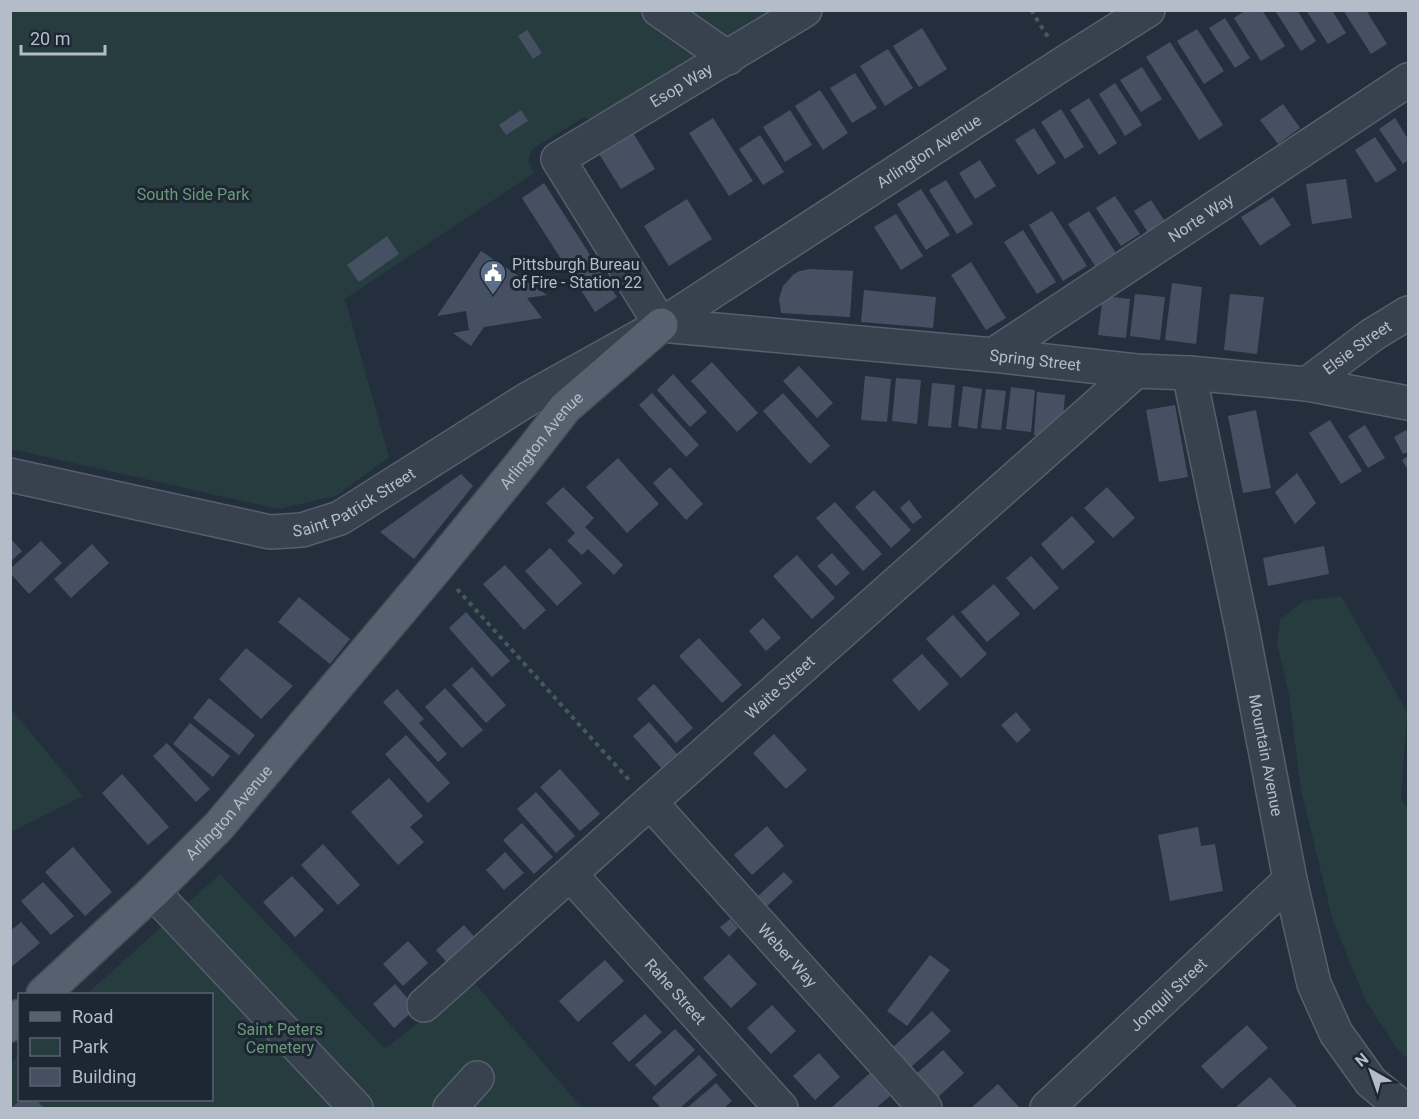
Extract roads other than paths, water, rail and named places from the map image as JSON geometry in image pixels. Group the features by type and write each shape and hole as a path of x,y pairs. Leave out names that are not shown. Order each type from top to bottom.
{"main road":[{"name":"Arlington Avenue","path":"44,993 153,892 219,826 437,567 565,408 661,325"}],"street":[{"path":"659,10 728,58"},
{"name":"Esop Way","path":"661,325 558,159 805,10"},
{"name":"Arlington Avenue","path":"661,325 1148,10"},
{"name":"Norte Way","path":"993,356 1408,80"},
{"name":"Elsie Street","path":"1307,384 1372,336 1408,313"},
{"name":"Spring Street","path":"661,325 1136,371 1189,373 1307,384 1408,403"},
{"name":"Saint Patrick Street","path":"10,475 270,532 302,530 340,518 528,399 661,325"},
{"name":"Waite Street","path":"424,1005 1136,371"},
{"name":"Mountain Avenue","path":"1189,373 1242,628 1290,880 1314,984 1336,1033 1371,1082 1403,1108"},
{"name":"Weber Way","path":"650,802 925,1108"},
{"name":"Rahe Street","path":"570,874 781,1108"},
{"name":"Jonquil Street","path":"1047,1108 1290,880"},
{"path":"153,892 356,1108"},
{"path":"450,1108 477,1078"}],"place":[{"name":"Pittsburgh Bureau of Fire - Station 22","path":"493,296"}],"park label":[{"name":"South Side Park","path":"193,194"},
{"name":"Saint Peters Cemetery","path":"280,1038"}]}
